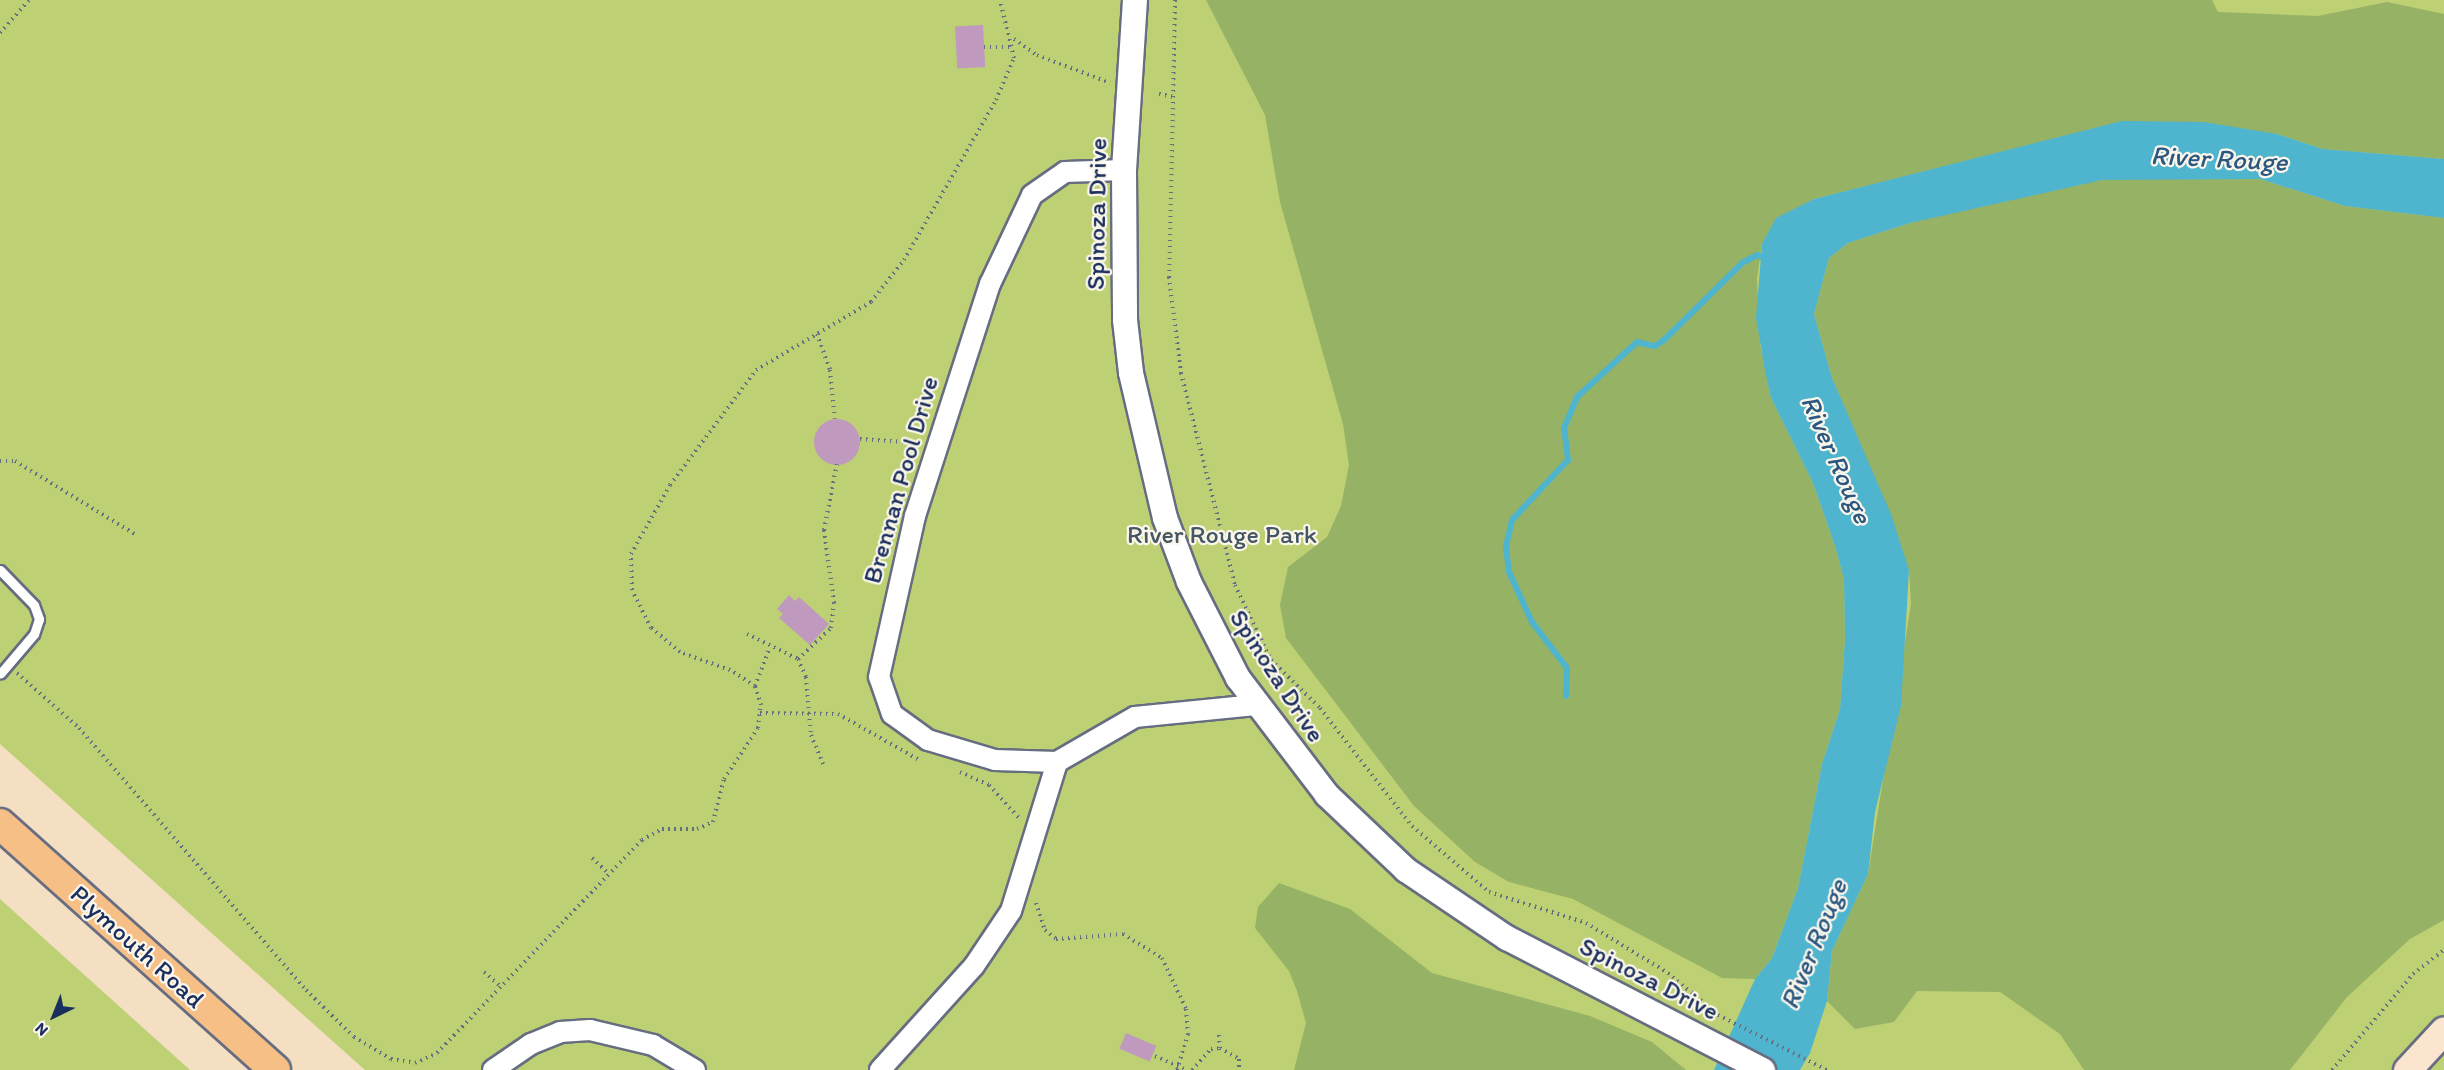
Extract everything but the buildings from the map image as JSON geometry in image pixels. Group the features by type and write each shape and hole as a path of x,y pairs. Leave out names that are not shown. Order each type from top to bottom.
{"main road":[{"name":"Plymouth Road","path":"0,824 275,1070"},
{"path":"2407,1070 2444,1030"}],"street":[{"name":"Spinoza Drive","path":"1135,0 1124,170 1125,320 1154,479 1189,582 1255,705 1327,795 1406,870 1507,938 1763,1070"},
{"name":"Brennan Pool Drive","path":"1057,762 995,759 928,740 892,714 882,693 879,677 891,615 936,448 990,284 1032,195 1065,172 1124,170"},
{"path":"880,1070 974,966 1011,911 1057,762 1135,717 1255,705"},
{"path":"493,1070 531,1044 560,1032 590,1030 653,1045 678,1064 695,1070"}],"lane":[{"path":"0,570 34,604 39,619 34,634 0,674"}],"path":[{"path":"0,33 29,0"},
{"path":"755,686 730,670 680,652 651,628 632,590 631,554 670,485 756,370 870,302 904,260 996,100 1013,47 1013,38 1000,0"},
{"path":"1176,0 1169,276 1181,373 1235,585 1271,660 1320,708 1412,826 1489,892 1586,923 1668,973 1718,1015 1827,1070"},
{"path":"1013,38 1037,55 1111,83"},
{"path":"984,47 1013,47"},
{"path":"1159,94 1175,97"},
{"path":"816,334 830,370 835,419"},
{"path":"860,439 904,439 936,448"},
{"path":"0,461 15,461 136,535"},
{"path":"798,659 820,640 834,618 824,530 837,464"},
{"path":"747,634 769,650 798,659 806,677 811,735 824,765"},
{"path":"7,666 79,728 306,990 354,1037 391,1059 415,1063 453,1038 642,840 662,829 697,829 713,822 724,779 758,728 761,705 755,686 769,650"},
{"path":"592,858 609,874"},
{"path":"2332,1070 2413,974 2444,950"},
{"path":"484,972 501,987"},
{"path":"1219,1035 1220,1048"},
{"path":"1192,1070 1211,1050 1220,1048 1239,1059 1239,1070"},
{"path":"1155,1056 1185,1070"}],"green space":[{"name":"River Rouge Park","path":"0,0 2444,0 2444,1070 365,1070 0,744"},
{"path":"1206,0 2212,0 2218,12 2318,16 2387,2 2444,14 2444,159 2323,149 2277,134 2101,127 1814,199 1769,233 1762,244 1757,279 1760,344 1771,398 1813,483 1835,546 1844,579 1845,640 1840,709 1822,764 1798,888 1772,958 1755,979 1722,978 1573,899 1509,882 1475,862 1414,806 1286,638 1280,605 1288,567 1327,537 1341,506 1349,465 1343,424 1280,202 1265,115"},
{"path":"2205,177 2260,179 2345,206 2444,218 2444,920 2410,939 2347,997 2290,1070 2084,1070 2060,1034 2000,992 1917,991 1894,1022 1855,1029 1827,1001 1832,951 1868,874 1911,604 1909,570 1832,378 1814,314 1829,258 1848,243 1910,223 2044,190 2102,180"},
{"path":"1279,883 1350,909 1432,973 1590,1016 1652,1042 1686,1070 1294,1070 1306,1023 1289,971 1255,928 1258,907"},
{"path":"0,899 190,1070 0,1070"}],"water":[{"name":"River Rouge","path":"2122,121 2204,122 2277,134 2323,149 2444,159 2444,218 2345,206 2260,179 2102,180 1910,223 1848,243 1829,258 1814,314 1832,378 1891,514 1909,570 1901,706 1875,812 1868,874 1832,951 1827,1001 1810,1053 1800,1070 1714,1070 1755,979 1772,958 1798,888 1822,764 1840,709 1845,640 1844,579 1835,546 1813,483 1771,398 1765,371 1756,318 1762,244 1776,218 1814,199"}],"waterway":[{"path":"1566,696 1567,668 1532,622 1509,572 1506,546 1512,520 1568,460 1564,428 1577,397 1637,342 1655,346 1664,340 1742,263 1757,255 1767,259"}]}
